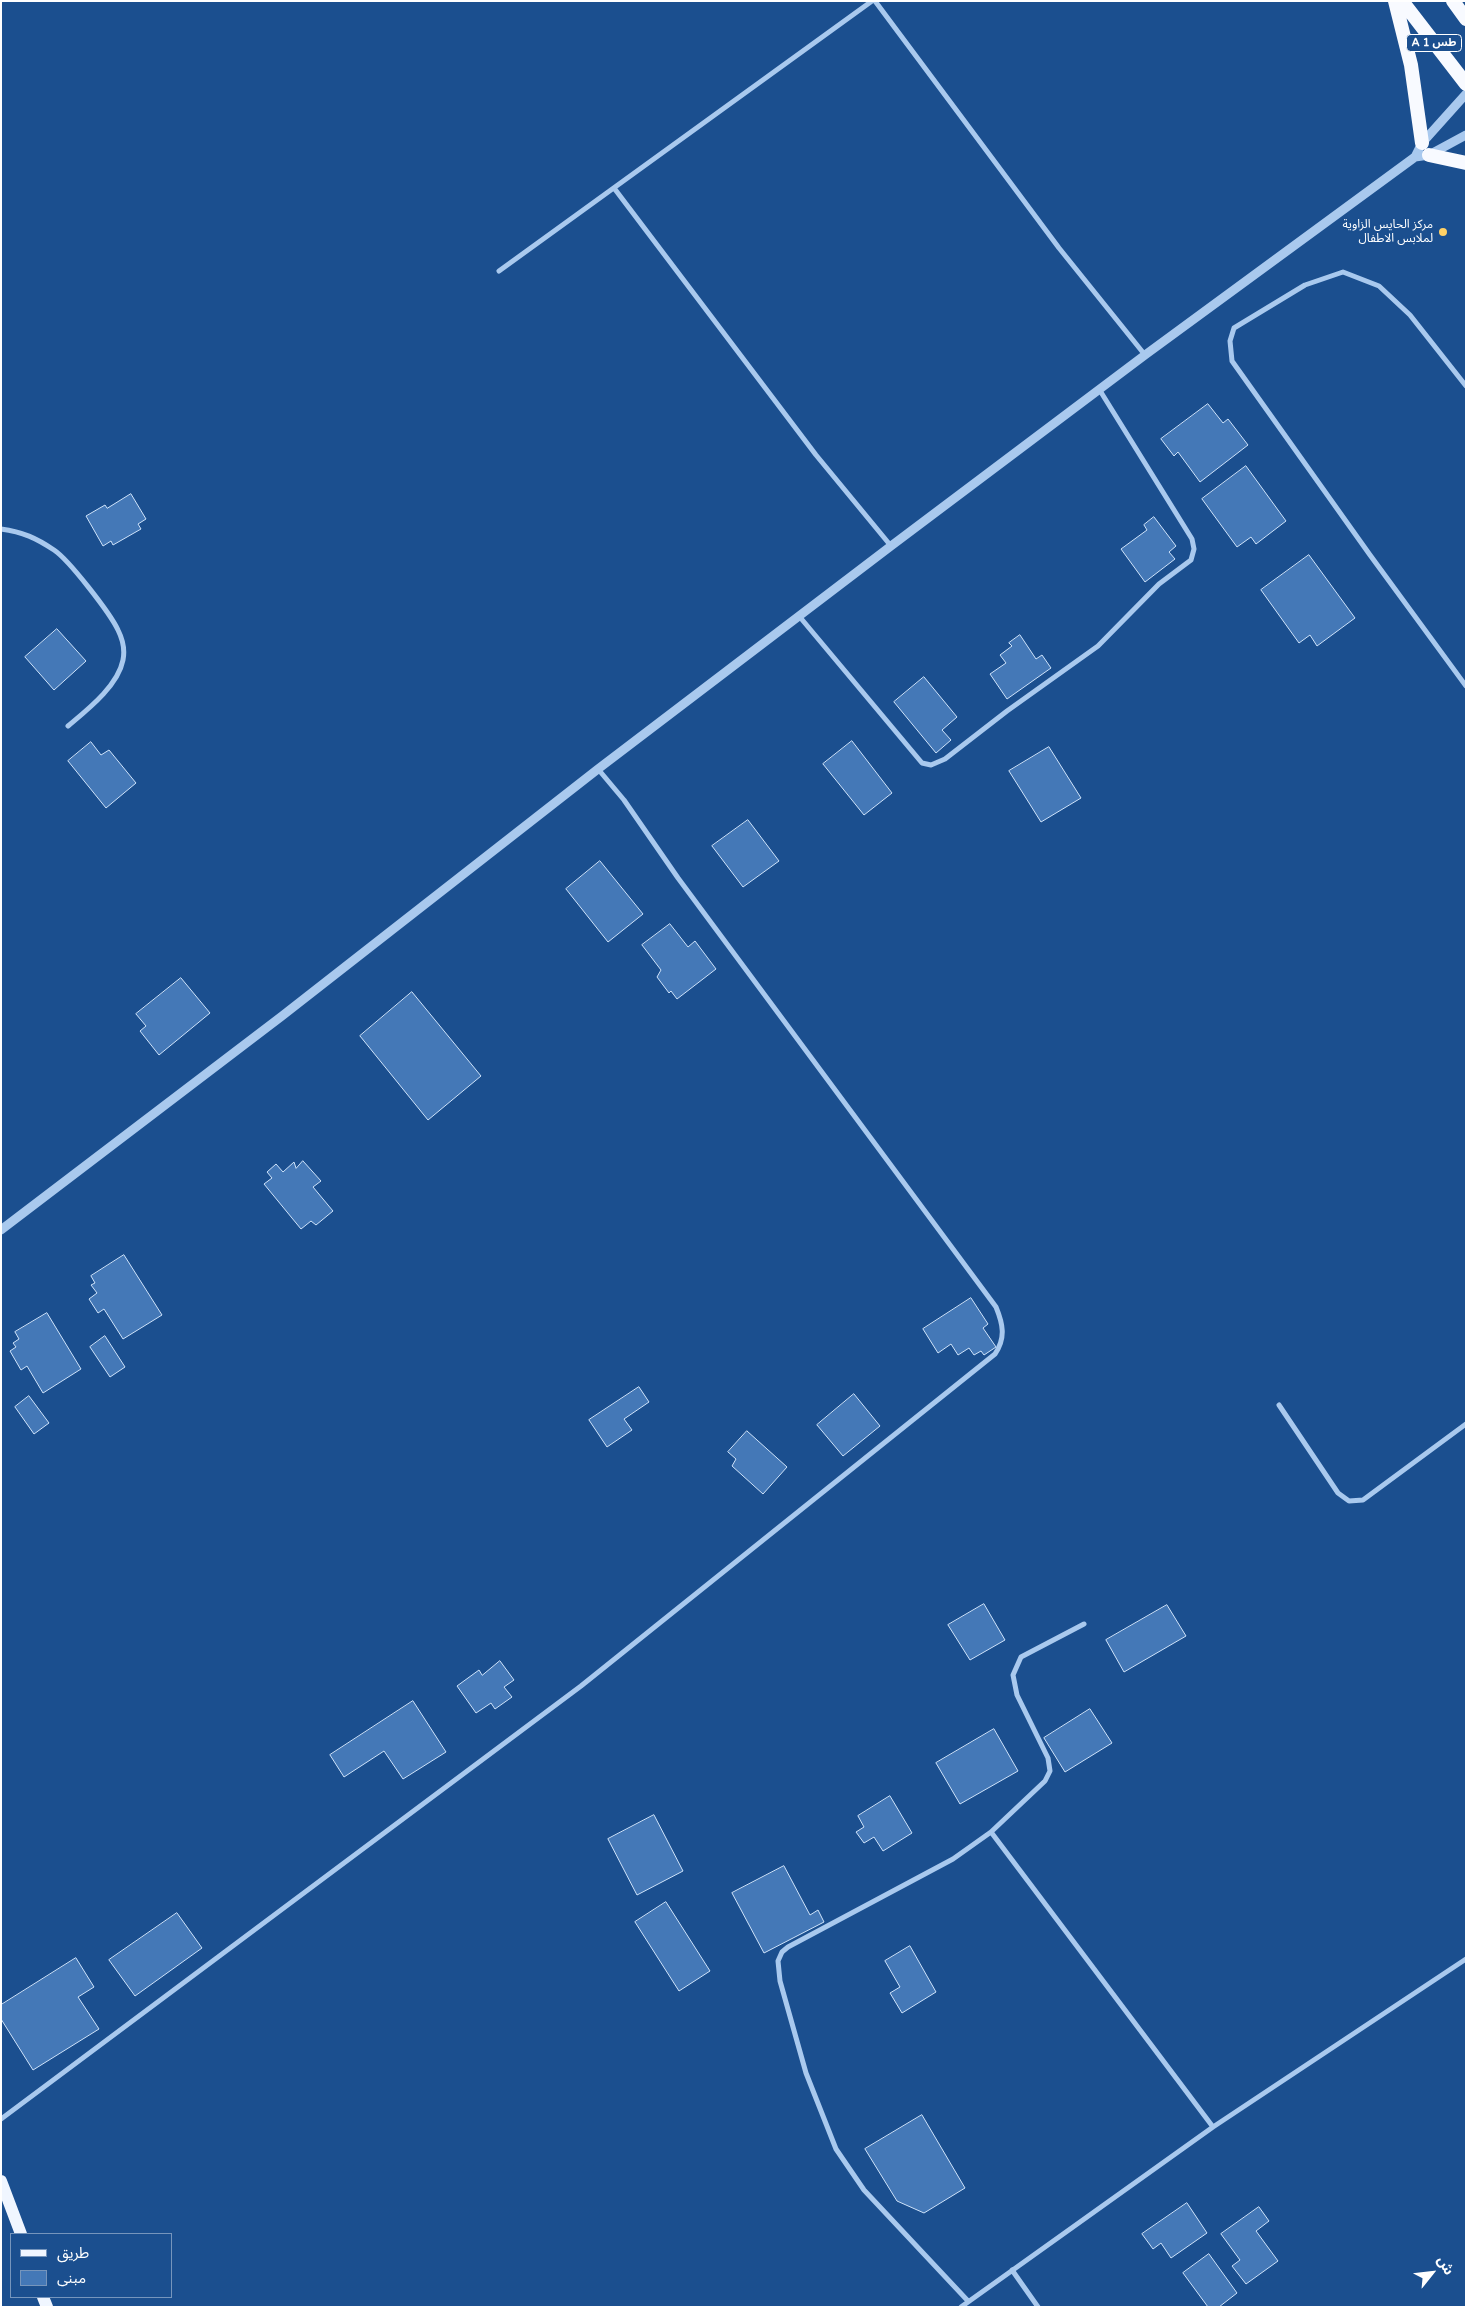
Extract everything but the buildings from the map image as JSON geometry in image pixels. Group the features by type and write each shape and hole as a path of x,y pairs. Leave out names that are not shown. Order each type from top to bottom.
{"highway":[{"path":"1395,1 1411,65 1422,151 1466,162"},
{"name":"A 1 طس","path":"1402,1 1466,84"},
{"name":"A 1 طس","path":"1453,1 1466,19"}],"main road":[{"path":"1,2181 20,2233"}],"street":[{"path":"499,271 874,1 1059,248 1144,355"},
{"path":"1,1230 274,1022 598,769 891,546 1144,355 1422,151 1466,94"},
{"path":"1422,151 1466,135"},
{"path":"614,188 816,455 891,546"},
{"path":"1466,386 1410,315 1379,286 1343,272 1305,285 1268,307 1234,328 1230,341 1232,361 1466,686"},
{"path":"799,616 922,763 931,765 945,759 1007,711 1078,662 1098,646 1159,584 1190,560 1194,549 1192,539 1099,389"},
{"path":"1,529 25,533 56,551 78,574 118,629 123,647 123,660 118,672 102,696 68,726"},
{"path":"1,2120 581,1686 995,1354 1001,1346 1003,1334 1002,1320 996,1307 678,878 624,800 598,769"},
{"path":"1279,1405 1338,1493 1349,1501 1363,1500 1466,1424"},
{"path":"968,2301 864,2190 836,2149 806,2072 780,1981 778,1960 782,1952 788,1947 953,1859 992,1832 1045,1781 1050,1771 1048,1758 1017,1695 1013,1675 1021,1657 1084,1624"},
{"path":"992,1832 1214,2128"},
{"path":"961,2307 1214,2128 1466,1959"},
{"path":"1012,2270 1038,2307"}],"place":[{"name":"مركز الحايس الزاوية لملابس الاطفال","path":"1443,232"}]}
